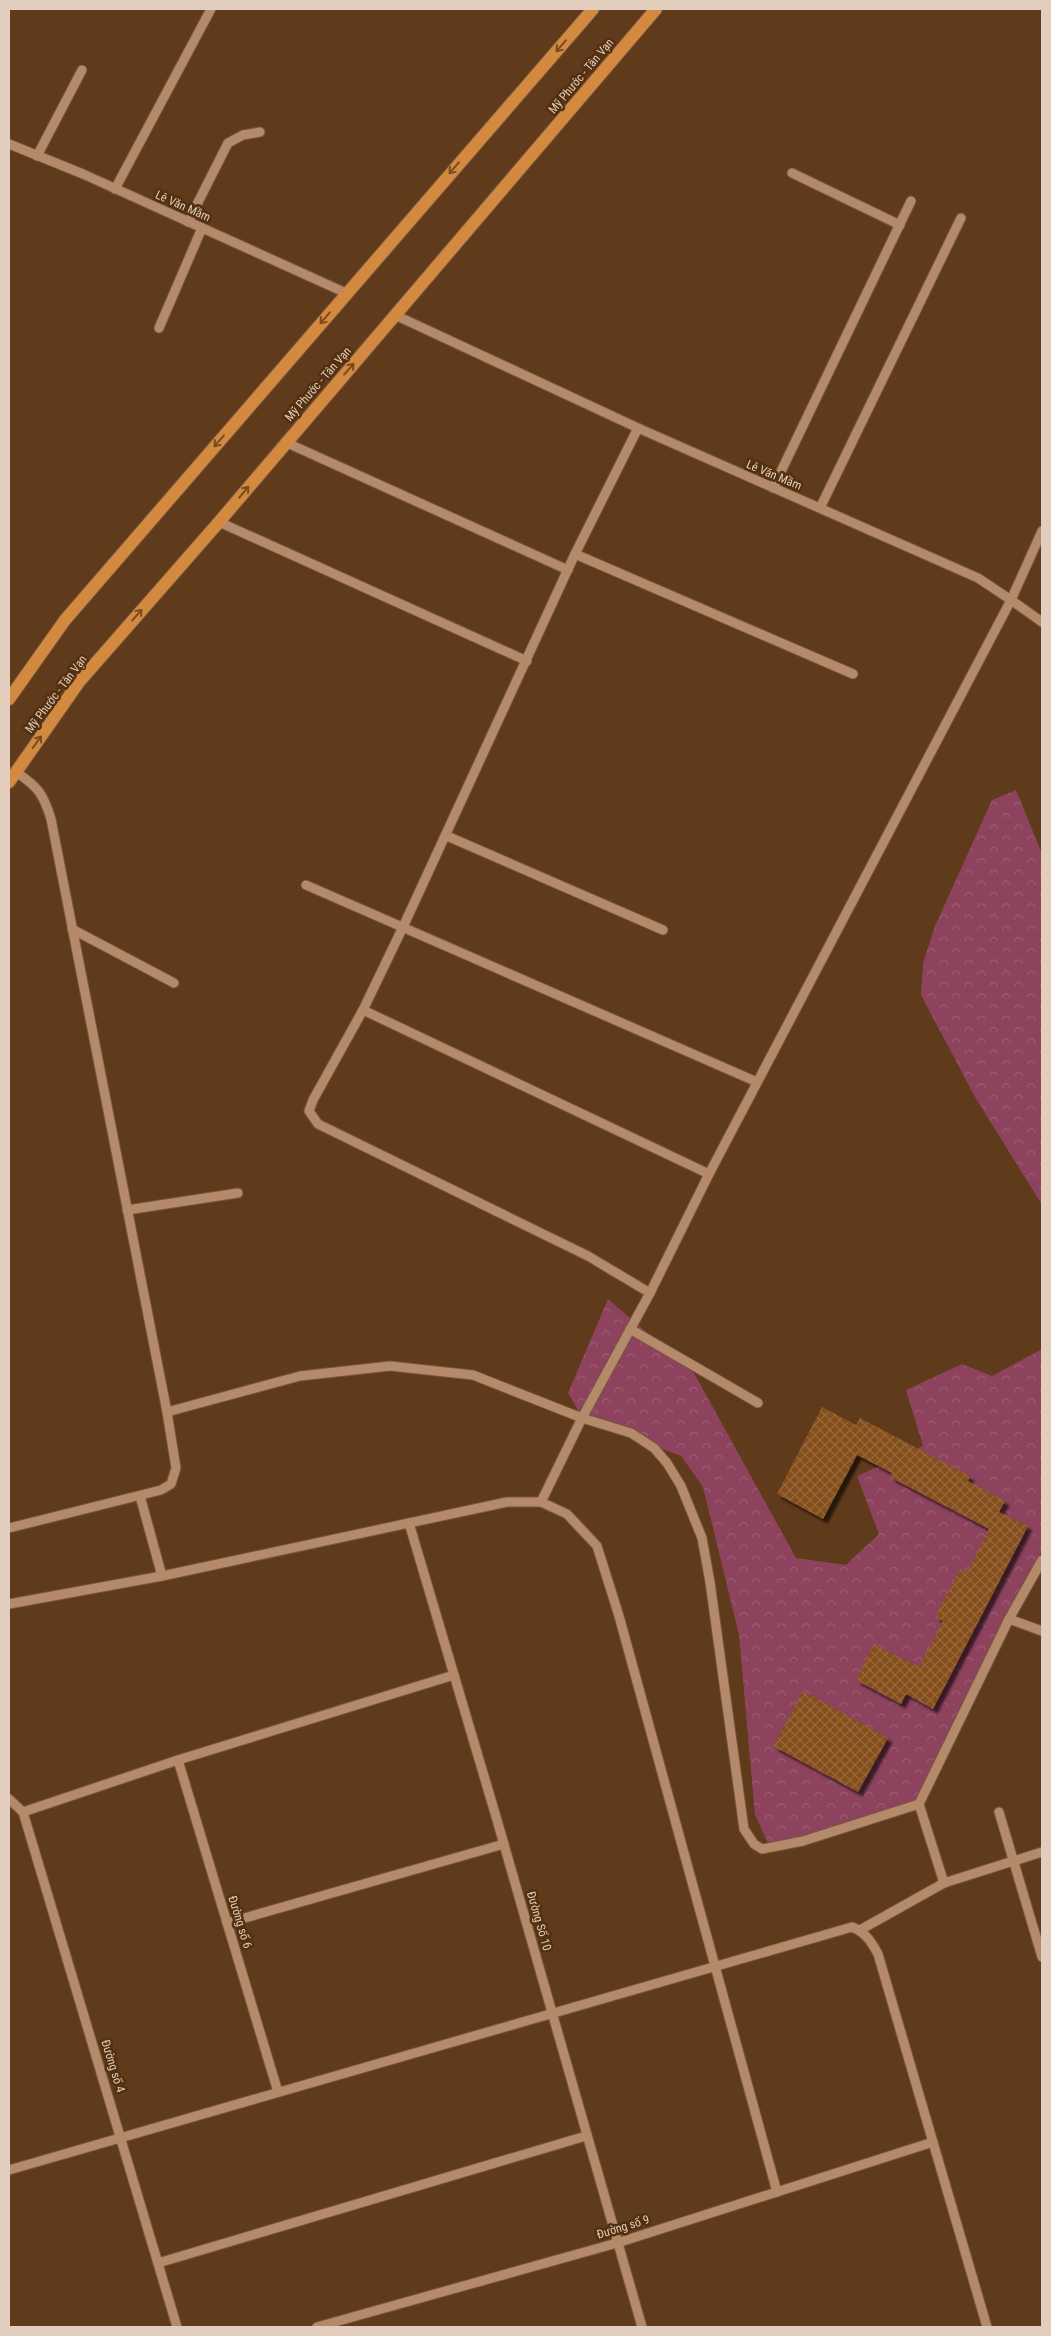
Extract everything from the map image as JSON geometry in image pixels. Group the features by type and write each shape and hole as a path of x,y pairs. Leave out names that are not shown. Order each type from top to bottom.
{"main road":[{"path":"9,699 65,620 593,9"},
{"name":"Mỹ Phước - Tân Vạn","path":"12,777 79,682 656,9"}],"street":[{"path":"115,188 211,9"},
{"path":"37,156 82,70"},
{"path":"188,222 228,143 243,136 260,132"},
{"name":"Lê Văn Mầm","path":"9,144 115,188 346,293"},
{"path":"792,173 900,225"},
{"path":"773,488 911,202"},
{"path":"820,508 961,218"},
{"path":"159,328 202,228"},
{"name":"Lê Văn Mầm","path":"395,315 638,428 978,578 1042,622"},
{"path":"638,428 575,554 447,836 363,1010 313,1100 309,1111 318,1124 580,1252 650,1293"},
{"path":"285,442 568,570"},
{"path":"218,522 527,661"},
{"path":"540,1502 582,1418 650,1293 757,1082 946,727 1011,600 1042,531"},
{"path":"575,554 853,674"},
{"path":"9,1528 161,1490 171,1484 176,1468 128,1210 44,799 36,785 12,777"},
{"path":"447,836 663,930"},
{"path":"306,885 757,1082"},
{"path":"72,929 174,983"},
{"path":"363,1010 709,1174"},
{"path":"128,1210 238,1193"},
{"path":"630,1329 758,1403"},
{"path":"167,1412 300,1376 390,1366 473,1375 582,1418 632,1433 654,1448 668,1463 681,1486 702,1538 710,1582 744,1829 754,1844 762,1849 803,1840 919,1804"},
{"path":"140,1496 162,1576"},
{"path":"9,1604 162,1576 507,1502 540,1502 567,1514 596,1546 618,1616 777,2192"},
{"name":"Đường Số 10","path":"409,1523 504,1844 642,2327"},
{"path":"944,1883 919,1804 1008,1619 1042,1560"},
{"path":"1008,1619 1042,1630"},
{"path":"9,1799 24,1812 178,1760 454,1675"},
{"name":"Đường số 6","path":"178,1760 278,2092"},
{"name":"Đường số 4","path":"24,1812 177,2327"},
{"path":"999,1812 1042,1957"},
{"path":"227,1923 504,1844"},
{"path":"860,1930 944,1883 1042,1852"},
{"path":"9,2170 852,1927 860,1930 872,1942 878,1954 987,2327"},
{"path":"158,2263 586,2136"},
{"name":"Đường số 9","path":"317,2327 617,2242 933,2142"}],"green space":[{"path":"1016,790 1042,854 1042,1205 975,1097 921,995 923,963 935,926 992,800"},
{"path":"608,1299 694,1373 796,1558 846,1565 879,1534 857,1476 923,1446 906,1390 962,1364 992,1376 1042,1349 1042,1550 919,1804 772,1852 755,1815 739,1635 703,1487 681,1456 582,1418 568,1393"}],"building":[{"path":"822,1407 856,1425 860,1418 970,1476 968,1481 1005,1501 999,1512 1028,1526 933,1709 906,1694 901,1704 856,1680 874,1644 919,1667 943,1621 935,1617 960,1569 967,1572 989,1529 890,1477 892,1473 857,1455 823,1519 777,1494"},
{"path":"803,1691 888,1738 858,1792 773,1746"}]}
